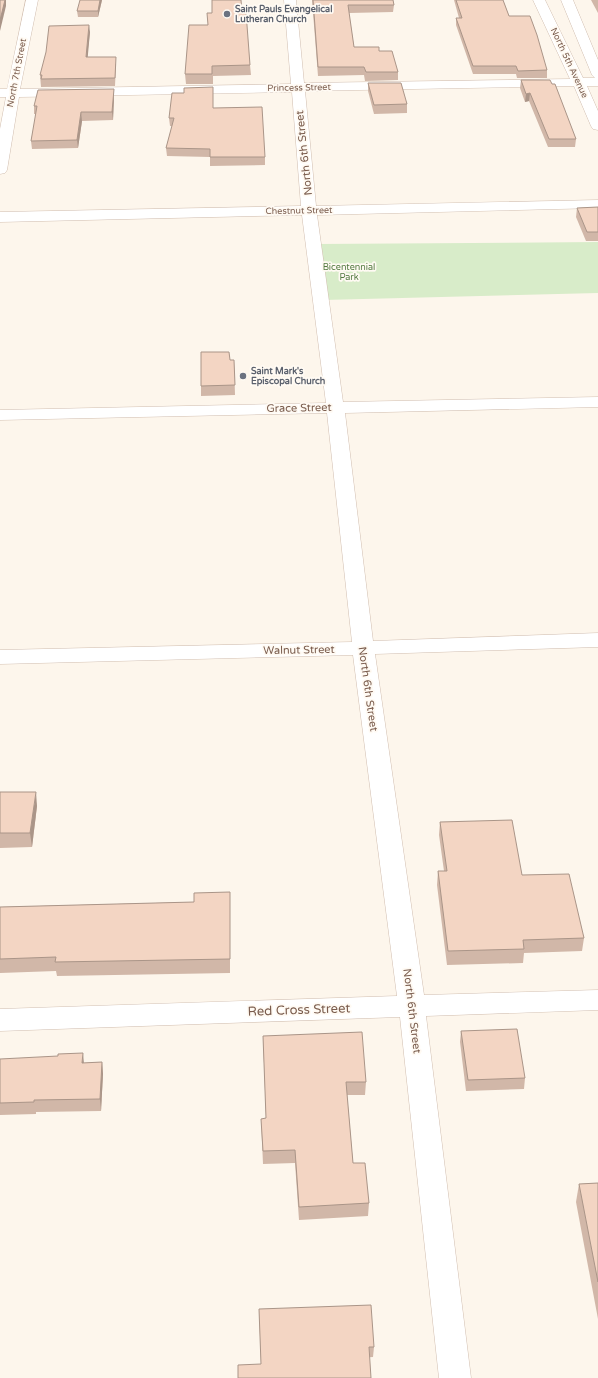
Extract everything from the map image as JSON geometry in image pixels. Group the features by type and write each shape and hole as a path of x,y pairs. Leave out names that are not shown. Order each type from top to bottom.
{"street":[{"name":"North 7th Street","path":"0,170 6,93 32,0"},
{"name":"North 6th Street","path":"290,0 309,210 335,407 363,648 412,1007 455,1378"},
{"name":"North 5th Avenue","path":"539,0 598,126"},
{"name":"North 5th Avenue","path":"567,0 598,75"},
{"name":"Princess Street","path":"6,93 598,82"},
{"name":"Chestnut Street","path":"0,217 598,204"},
{"name":"Grace Street","path":"0,415 598,402"},
{"name":"Walnut Street","path":"0,657 363,648 598,640"},
{"name":"Red Cross Street","path":"0,1020 598,1000"}],"green space":[{"name":"Bicentennial Park","path":"598,242 598,293 324,300 317,244"}],"building":[{"path":"0,0 5,0 0,20"},
{"path":"80,0 100,0 98,11 77,11"},
{"path":"212,0 241,0 242,12 246,12 250,65 212,66 212,74 185,74 189,25 208,25 207,13 212,13"},
{"path":"313,0 393,0 394,5 348,5 354,47 379,47 379,51 392,51 398,72 366,72 364,67 318,67"},
{"path":"456,0 503,0 509,16 530,16 547,70 518,71 516,66 473,66 456,18 462,18"},
{"path":"89,25 86,57 116,57 115,78 41,79 42,75 40,75 46,52 49,26"},
{"path":"521,80 550,80 552,84 555,84 576,139 549,139 530,93 526,94"},
{"path":"368,83 401,83 407,104 374,105"},
{"path":"213,87 213,108 262,107 265,157 210,157 210,149 166,148 174,118 169,118 172,93 184,93 184,88"},
{"path":"114,89 112,112 81,112 77,140 31,141 37,106 34,106 38,90"},
{"path":"598,207 598,232 587,232 577,208"},
{"path":"201,352 229,352 230,360 234,360 235,385 201,386"},
{"path":"0,792 36,792 30,833 0,833"},
{"path":"512,820 522,875 569,874 584,938 523,940 524,949 448,951 438,871 447,871 440,822"},
{"path":"230,892 230,959 55,962 56,957 0,959 0,907 194,902 194,893"},
{"path":"517,1029 525,1078 468,1080 461,1031"},
{"path":"362,1032 366,1082 346,1082 353,1163 365,1163 369,1203 299,1207 295,1150 263,1151 261,1119 266,1118 263,1036"},
{"path":"83,1053 82,1063 102,1062 100,1099 34,1100 34,1102 0,1103 0,1059"},
{"path":"598,1183 598,1282 579,1184"},
{"path":"371,1305 374,1347 369,1347 371,1378 238,1378 238,1365 261,1364 259,1309"}],"place":[{"name":"Saint Pauls Evangelical Lutheran Church","path":"227,14"},
{"name":"Saint Mark's Episcopal Church","path":"243,376"}]}
